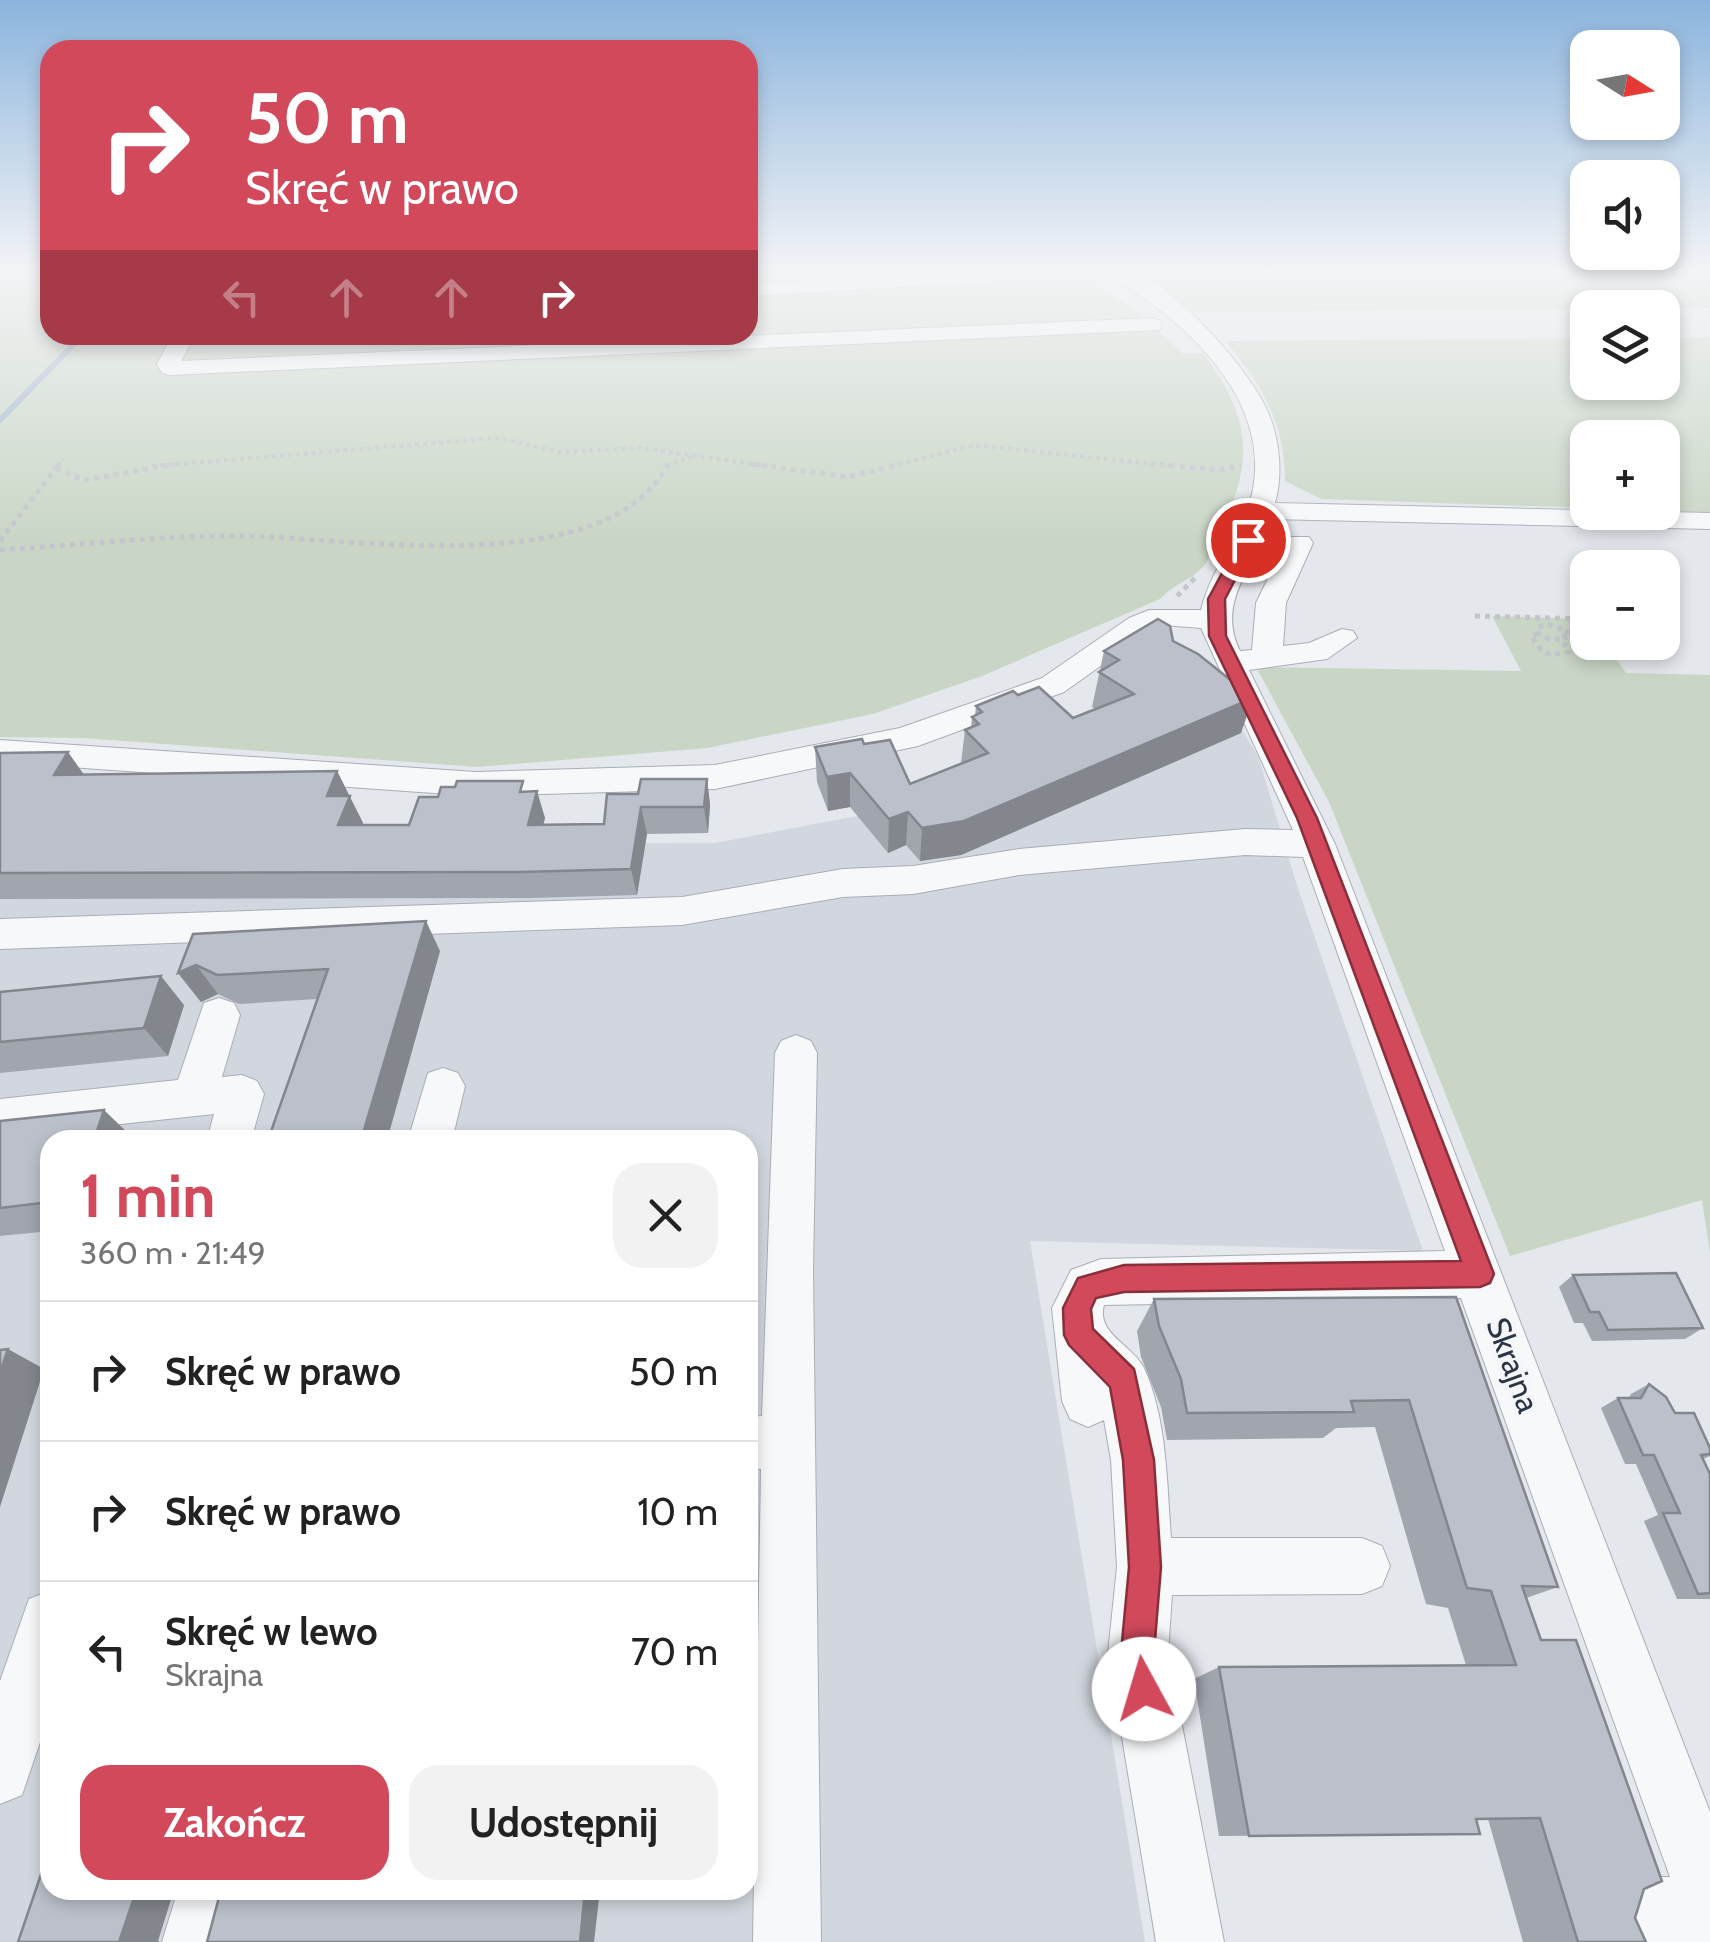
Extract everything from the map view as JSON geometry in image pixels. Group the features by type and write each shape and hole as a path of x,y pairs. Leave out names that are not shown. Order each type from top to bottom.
{"street":[{"path":"170,361 170,368 313,361"},
{"path":"1224,361 1248,393 1261,429 1267,471 1262,511 1217,599 1236,646"},
{"path":"1262,511 1710,521"},
{"path":"1236,646 1271,603 1299,543"},
{"path":"0,751 476,784 704,778 906,738 1053,684 1152,619 1170,616 1236,646 1316,652 1342,638"},
{"name":"Skrajna","path":"1236,646 1480,1274 1710,1897"},
{"path":"0,934 682,911 843,883 913,880 1019,862 1245,842 1316,844"},
{"path":"194,1097 219,1014"},
{"path":"787,1942 768,1443 796,1053"},
{"path":"433,1130 444,1086"},
{"path":"0,1118 242,1094 232,1130"},
{"path":"1088,1401 1077,1308 1088,1287 1101,1282 1480,1274"},
{"path":"1079,1335 1123,1380 1138,1460 1145,1567 1138,1653 1190,1942"},
{"path":"1145,1567 1362,1566"},
{"path":"0,1774 40,1651"},
{"path":"196,1942 207,1900"},
{"path":"1611,1910 1710,1911"}],"path":[{"path":"56,468 84,480 157,465 498,438 560,452 638,448 848,477 974,445 1219,470 1250,464"},
{"path":"0,550 243,536 403,547 547,539 603,521 656,485 668,464 700,455"},
{"path":"0,542 63,459"},
{"path":"1475,616 1570,619"},
{"path":"1562,640 1550,640 1536,628 1544,624 1570,632"},
{"path":"1538,633 1531,636 1536,647 1550,655 1569,652 1562,640 1564,632"}],"shaded area":[{"path":"1236,719 1259,759 1298,889 1423,1251 1030,1241 1145,1942 0,1942 0,847 715,843 941,800"}],"green space":[{"path":"0,361 1208,361 1239,419 1243,461 1239,483 1208,559 1198,572 1160,599 982,676 873,714 707,748 478,767 83,738 0,737"},
{"path":"1240,361 1570,361 1570,400 1680,400 1680,361 1710,361 1710,513 1680,512 1680,420 1570,420 1570,507 1321,499 1285,481 1276,423"},
{"path":"1492,616 1570,618 1570,660 1617,660 1626,673 1710,675 1710,1253 1702,1200 1510,1256 1329,802 1256,667 1521,671"}],"building":[{"path":"1158,619 1170,626 1173,641 1198,654 1253,698 964,821 922,828 908,812 889,819 850,773 827,777 815,747 862,739 864,744 890,740 910,784 988,753 965,730 979,724 972,717 982,712 976,706 1013,691 1018,695 1039,687 1073,718 1134,694 1099,672 1119,660 1104,651"},
{"path":"68,752 54,775 337,771 327,796 350,796 338,825 409,825 419,797 438,797 441,787 455,787 457,781 523,781 520,792 537,791 528,825 604,824 607,794 638,794 641,779 707,779 704,807 641,807 631,869 0,873 0,753"},
{"path":"426,921 364,1130 272,1130 328,969 217,975 196,965 178,973 193,934"},
{"path":"161,976 144,1028 0,1042 0,992"},
{"path":"104,1110 97,1130 40,1130 40,1203 0,1208 0,1121"},
{"path":"1676,1273 1703,1328 1608,1330 1599,1312 1590,1312 1573,1275"},
{"path":"1456,1297 1558,1587 1522,1586 1541,1640 1576,1640 1662,1881 1644,1889 1635,1918 1646,1942 1578,1942 1540,1818 1476,1819 1480,1834 1249,1836 1219,1667 1516,1665 1491,1591 1467,1588 1409,1400 1351,1401 1354,1412 1187,1413 1181,1379 1159,1326 1154,1299"},
{"path":"8,1349 0,1373 0,1350"},
{"path":"1649,1384 1666,1397 1675,1413 1694,1413 1710,1448 1710,1454 1701,1455 1710,1474 1710,1593 1698,1594 1663,1513 1680,1513 1654,1455 1643,1455 1618,1398 1641,1398"},
{"path":"40,1877 40,1900 133,1900 119,1942 18,1942"},
{"path":"218,1900 584,1900 580,1942 207,1942"}],"waterway":[{"path":"0,420 58,361"}],"route":[{"path":"1144,1689 1138,1653 1145,1567 1138,1460 1123,1380 1079,1335 1077,1308 1088,1287 1124,1279 1480,1274 1307,818 1217,636 1217,599 1248,540"}]}
